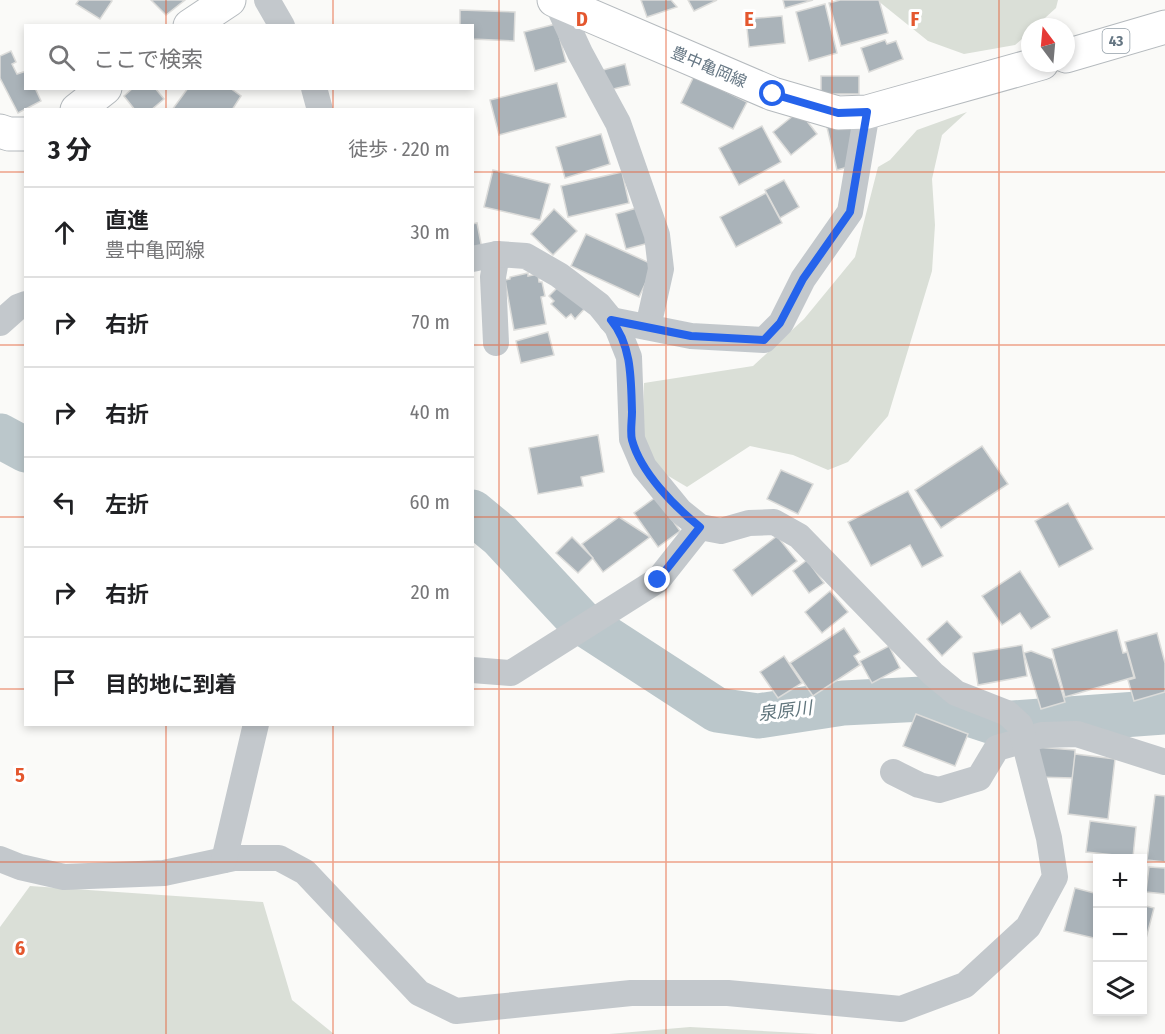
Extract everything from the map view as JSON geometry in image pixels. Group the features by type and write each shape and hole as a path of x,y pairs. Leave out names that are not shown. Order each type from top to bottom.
{"main road":[{"path":"193,24 229,0"},
{"name":"豊中亀岡線","path":"555,1 773,94 838,113 867,112 1021,69"},
{"name":"43","path":"1075,53 1165,27"},
{"path":"80,108 102,90"}],"street":[{"path":"267,0 281,24"},
{"path":"555,1 618,123 657,236 661,269 648,327"},
{"path":"315,90 319,108"},
{"path":"611,320 691,336 764,340 780,323 803,279 850,212 867,112"},
{"path":"0,859 20,867 64,877 164,873 234,858 279,858 305,872 419,993 456,1011 631,993 728,993 901,1009 965,985 1028,927 1054,878 1049,838 1020,725 1007,713 956,693 933,674 799,536 774,522 749,523 721,531 700,527 680,511 644,466 632,439 629,357 617,327 598,306 567,281 526,256 484,256 494,277 496,344"},
{"path":"0,323 18,307 24,305"},
{"path":"474,670 511,673 521,667 658,580 700,527"},
{"path":"224,861 256,726"},
{"path":"893,772 919,785 939,790 979,778 997,748 1042,735 1077,734 1165,762"}],"shaded area":[{"path":"877,0 1058,0 1056,8 1045,18 1021,18 1021,40 1015,45 964,54 928,41"},
{"path":"967,112 942,135 932,179 935,225 932,271 888,416 848,462 828,470 793,455 750,446 687,487 660,471 642,440 644,383 753,366 804,319 855,257 878,167 890,160 917,130"},
{"path":"30,886 263,902 292,1000 334,1034 0,1034 0,927"},
{"path":"690,1027 818,1034 609,1034"}],"building":[{"path":"79,0 112,1 100,19 76,4"},
{"path":"151,0 185,0 166,15"},
{"path":"641,0 671,0 677,7 647,17"},
{"path":"688,0 717,0 694,11"},
{"path":"783,0 813,0 785,8"},
{"path":"840,0 879,0 888,33 841,46 829,3"},
{"path":"825,4 837,53 809,61 796,12"},
{"path":"460,10 515,12 514,41 474,39 474,24 460,24"},
{"path":"782,16 785,43 749,47 746,19"},
{"path":"556,24 566,62 535,71 524,32"},
{"path":"885,40 887,44 896,41 903,59 869,72 861,48"},
{"path":"11,51 16,62 12,64 17,74 24,72 24,90 36,90 41,101 18,113 0,78 0,56"},
{"path":"625,64 630,85 609,90 603,70"},
{"path":"694,76 747,102 733,129 681,103"},
{"path":"821,76 859,76 859,94 821,94"},
{"path":"557,83 566,117 499,135 490,100"},
{"path":"131,90 157,90 164,99 153,108 133,108 124,96"},
{"path":"187,90 233,90 241,96 233,108 173,108"},
{"path":"799,111 817,134 791,155 773,132"},
{"path":"826,123 855,129 852,166 837,170"},
{"path":"762,126 781,162 739,185 719,148"},
{"path":"601,134 610,164 565,178 556,147"},
{"path":"493,170 550,184 540,220 484,207"},
{"path":"622,172 629,203 568,217 561,186"},
{"path":"784,180 799,207 780,218 765,190"},
{"path":"766,193 782,223 736,247 720,217"},
{"path":"640,207 649,243 626,249 616,214"},
{"path":"554,209 577,231 553,255 531,234"},
{"path":"477,223 482,249 474,251 474,224"},
{"path":"586,234 654,265 639,297 571,266"},
{"path":"528,273 528,276 538,274 539,282 542,282 545,296 541,297 546,324 514,330 505,280"},
{"path":"562,283 587,306 575,319 571,314 566,318 551,304 554,301 549,296"},
{"path":"548,332 554,355 521,363 516,341"},
{"path":"598,435 604,472 581,477 583,486 538,494 529,448"},
{"path":"982,446 1008,484 941,528 915,490"},
{"path":"781,470 813,484 798,514 767,499"},
{"path":"908,491 943,556 922,567 910,545 871,566 848,522"},
{"path":"656,497 680,531 658,547 634,513"},
{"path":"1068,503 1093,549 1059,567 1035,521"},
{"path":"619,517 650,537 603,572 582,544"},
{"path":"777,536 797,561 752,596 733,570"},
{"path":"572,537 593,558 578,573 556,553"},
{"path":"807,560 824,583 809,593 793,571"},
{"path":"1020,571 1050,617 1031,629 1020,613 1002,625 982,596"},
{"path":"830,591 848,612 822,633 805,612"},
{"path":"947,621 962,637 942,656 927,639"},
{"path":"844,628 860,652 854,656 860,665 813,696 790,663"},
{"path":"1117,630 1123,653 1127,652 1134,677 1065,697 1052,649"},
{"path":"1157,633 1165,663 1165,692 1134,701 1128,680 1135,678 1125,642"},
{"path":"1022,645 1027,676 978,685 973,653"},
{"path":"889,646 900,668 872,683 860,661"},
{"path":"1031,651 1052,659 1065,702 1041,709 1024,653"},
{"path":"784,656 802,683 778,698 760,672"},
{"path":"916,714 968,734 955,766 903,746"},
{"path":"1036,747 1075,750 1074,778 1035,777"},
{"path":"1075,754 1115,759 1108,819 1068,814"},
{"path":"1155,795 1165,796 1165,862 1147,860"},
{"path":"1090,821 1136,827 1133,854 1086,852"},
{"path":"1149,867 1165,868 1165,894 1147,892"},
{"path":"1075,888 1093,893 1093,938 1064,931"},
{"path":"1147,906 1154,908 1147,935"}],"waterway":[{"name":"泉原川","path":"0,436 24,449"},
{"name":"泉原川","path":"474,514 500,535 580,621 717,710 758,716 843,703 923,699 999,724 1165,712"}],"route":[{"path":"658,580 700,527 680,511 644,466 632,439 629,357 617,327 611,320 691,336 764,340 780,323 803,279 850,212 867,112 838,113 773,94"}]}
